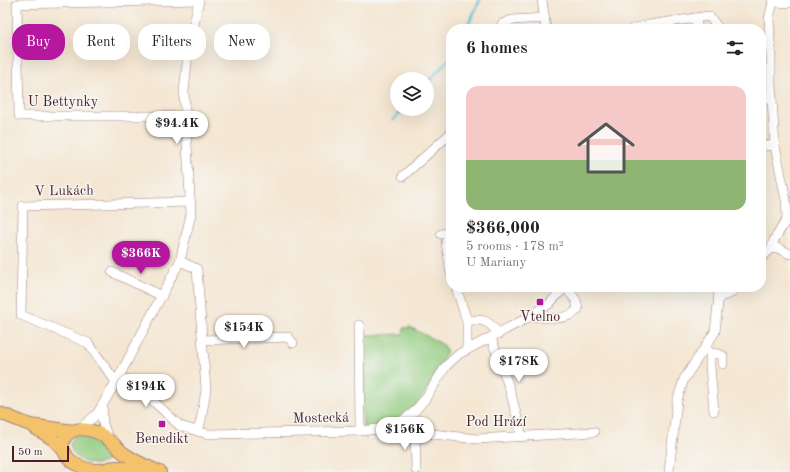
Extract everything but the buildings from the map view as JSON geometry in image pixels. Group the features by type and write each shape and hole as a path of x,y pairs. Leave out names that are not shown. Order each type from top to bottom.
{"main road":[{"path":"0,413 30,425 54,440 68,456 78,465 86,469 107,470 117,466 139,472"},
{"path":"30,425 76,431 94,431 111,442 125,454 160,472"},
{"path":"68,456 63,445 64,439 67,435 76,431"},
{"path":"107,470 115,464 118,458 117,450 111,442"}],"street":[{"path":"76,431 93,418 103,404 180,261 191,214 184,92 188,53 199,0"},
{"name":"U Bettynky","path":"186,116 19,116 17,4 199,0"},
{"path":"542,0 546,24"},
{"path":"771,249 774,240 787,219 786,200 775,146 769,19 773,1 790,3"},
{"path":"665,24 709,16 715,24"},
{"path":"502,24 512,20 545,18"},
{"path":"695,18 697,24"},
{"path":"766,97 772,100"},
{"path":"403,176 446,137"},
{"path":"766,145 775,146"},
{"name":"V Lukách","path":"116,382 88,343 21,315 23,206 190,202"},
{"path":"441,234 446,233"},
{"path":"766,253 771,249 778,248 790,254"},
{"path":"180,261 197,269 206,390 202,420 198,431"},
{"path":"112,272 162,296"},
{"path":"458,292 467,321 467,349"},
{"name":"Mostecká","path":"116,382 129,380 180,426 208,434 360,431 394,425 410,416 419,408 446,366 458,354 531,316 549,304 560,292"},
{"path":"531,316 547,318 569,316 576,312 578,309 576,300 569,292"},
{"path":"670,472 677,401 684,379 708,350 715,332 718,292"},
{"path":"720,292 723,296 732,292"},
{"path":"467,321 482,320 492,325 522,437"},
{"path":"359,325 360,431"},
{"path":"202,340 288,337 293,343"},
{"path":"708,350 723,356 723,364"},
{"path":"708,350 714,411"},
{"path":"103,404 102,423 104,431 111,442"},
{"path":"410,416 415,432 416,470"},
{"name":"Pod Hrází","path":"415,432 477,438 522,437 594,432"},
{"path":"68,456 79,472"}],"green space":[{"path":"410,327 442,344 447,351 426,390 412,409 389,422 363,428 361,335 403,334 404,328"},
{"path":"81,435 97,439 106,444 110,453 109,459 98,464 91,464 74,455 70,443 74,437"}],"waterway":[{"path":"468,24 480,0"},
{"path":"434,75 446,62"},
{"path":"393,120 397,116"}],"place":[{"name":"Vtelno","path":"540,302"},
{"name":"Benedikt","path":"162,424"}]}
